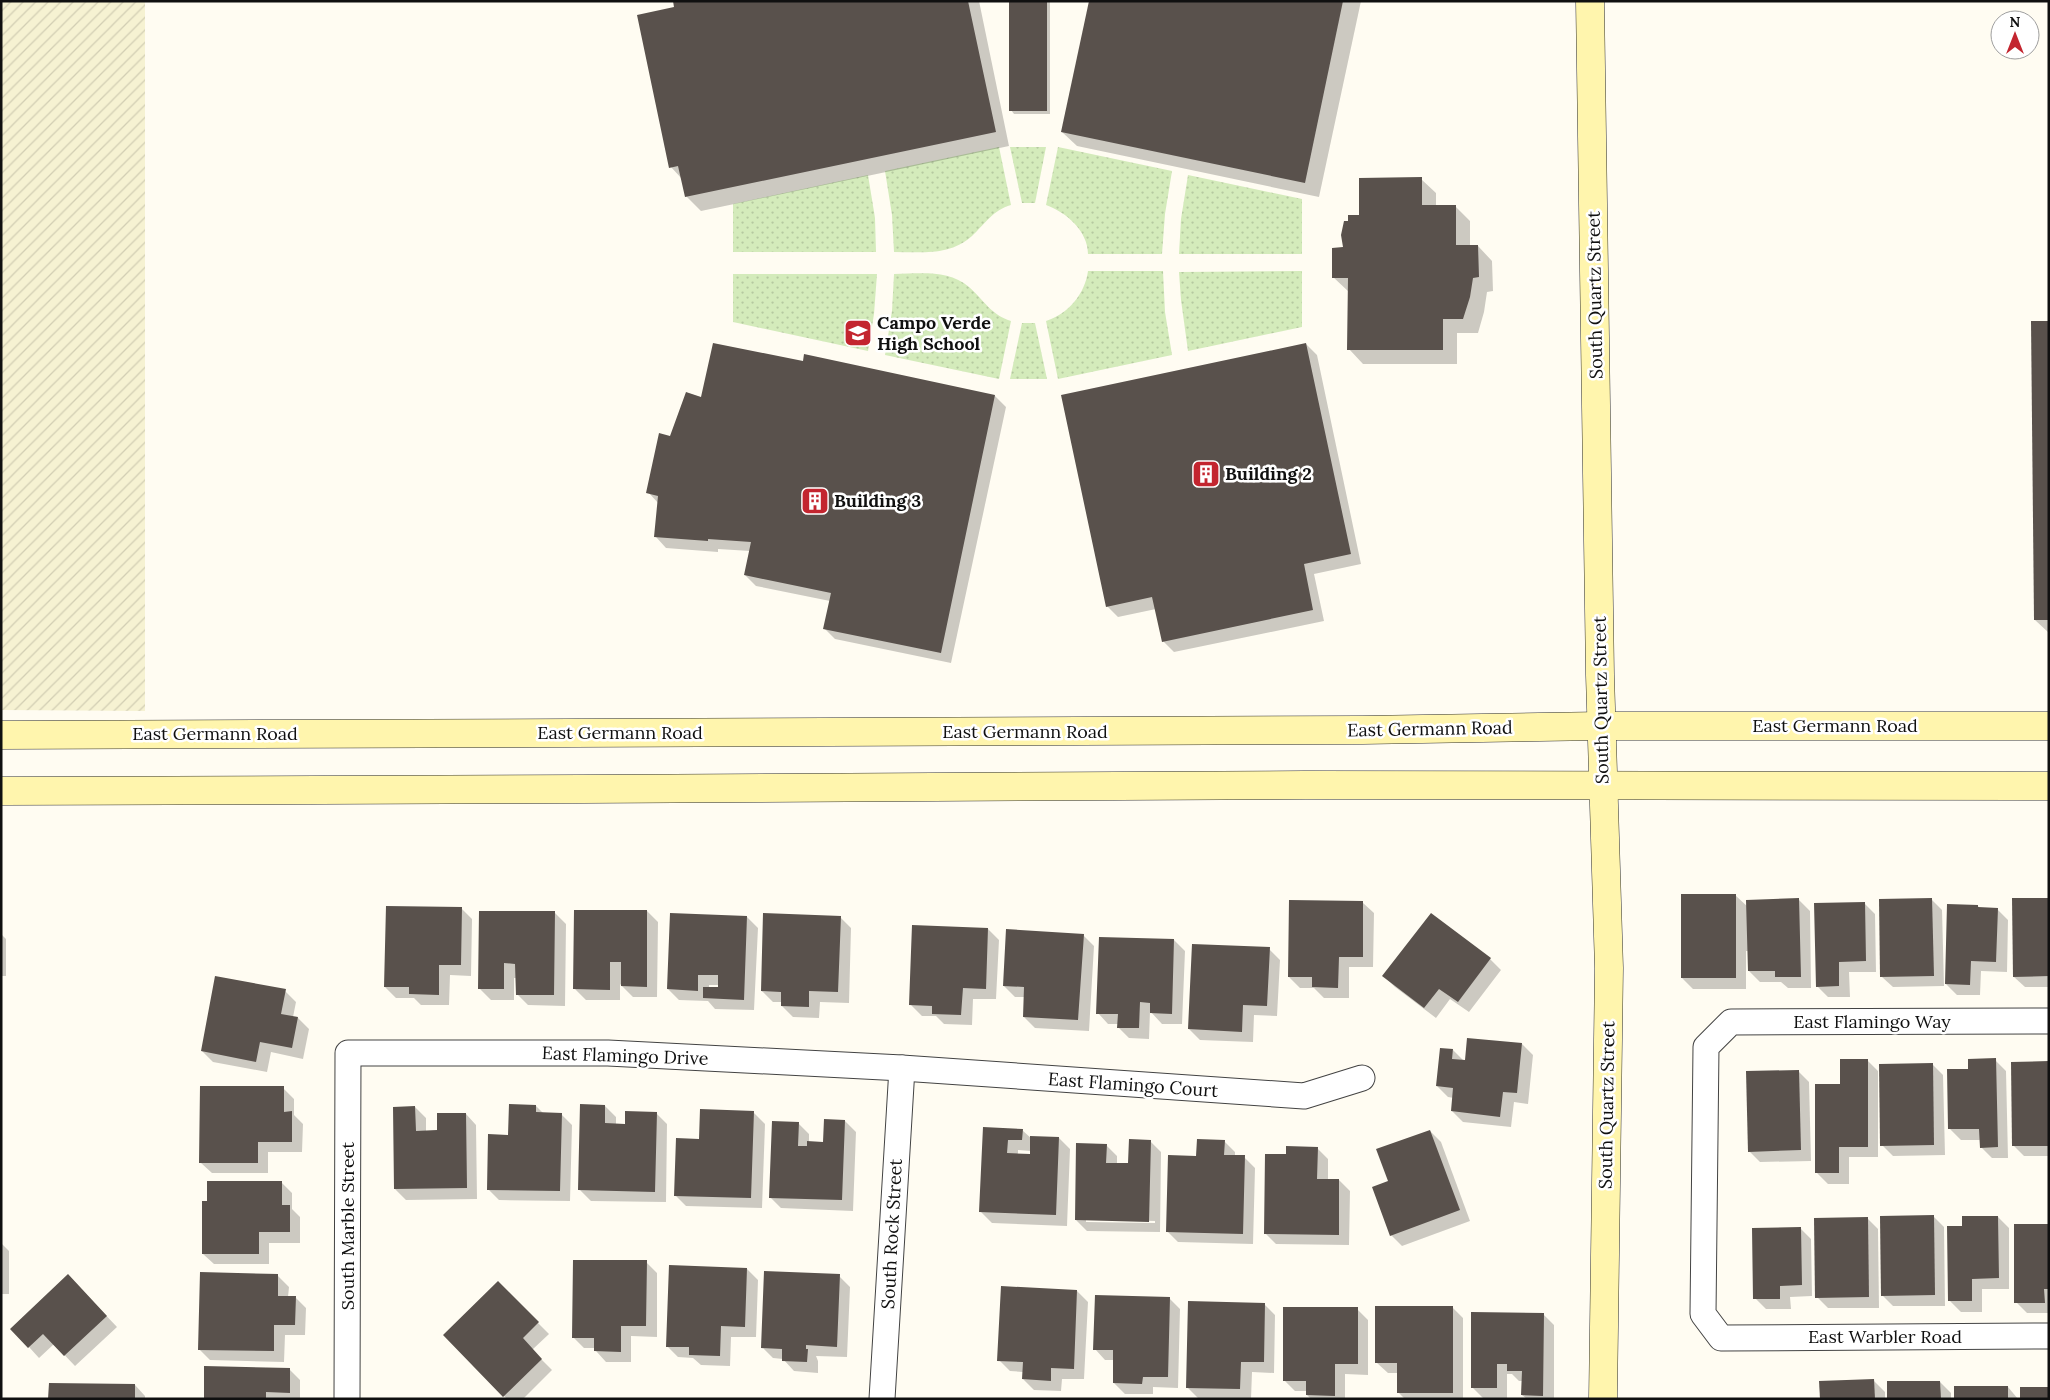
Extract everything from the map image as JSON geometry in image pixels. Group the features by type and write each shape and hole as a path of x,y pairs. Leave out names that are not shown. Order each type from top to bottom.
{"main road":[{"name":"South Quartz Street","path":"1590,1 1601,726 1609,968 1603,1399"},
{"name":"East Germann Road","path":"1,736 1303,730 1601,726 2049,726"},
{"path":"1,791 1603,785 2049,786"}],"street":[{"name":"East Flamingo Way","path":"1720,1338 1703,1314 1706,1047 1731,1022 2049,1022"},
{"name":"East Flamingo Drive","path":"348,1053 608,1053 902,1068"},
{"name":"South Marble Street","path":"347,1399 348,1053"},
{"name":"East Flamingo Court","path":"902,1068 1304,1096 1362,1078"},
{"name":"South Rock Street","path":"882,1399 902,1068"},
{"name":"East Warbler Road","path":"1720,1338 2049,1336"}],"shaded area":[{"path":"1,1 145,1 145,711 1,710"}],"green space":[{"path":"999,147 1011,205 999,210 972,236 954,247 935,252 894,252 892,215 885,171"},
{"path":"1010,147 1046,147 1035,203 1022,203"},
{"path":"1058,147 1172,171 1165,214 1162,254 1088,254 1087,246 1080,230 1061,212 1046,205"},
{"path":"868,175 875,218 876,252 733,252 733,204"},
{"path":"1188,175 1302,199 1302,254 1179,254 1181,219"},
{"path":"1088,271 1163,271 1165,312 1172,355 1058,379 1046,321 1054,318 1074,302 1083,288"},
{"path":"1302,271 1302,327 1188,351 1179,272"},
{"path":"923,273 952,277 969,287 998,315 1011,321 999,379 885,355 892,311 894,274"},
{"path":"733,274 877,274 874,314 868,351 733,322"},
{"path":"1022,323 1035,323 1047,379 1010,379"}],"building":[{"path":"673,1 968,1 996,132 685,197 678,166 669,168 637,15 674,7"},
{"path":"1009,1 1047,1 1047,111 1009,111"},
{"path":"1089,1 1343,1 1305,183 1061,132"},
{"path":"1422,177 1422,205 1456,205 1456,245 1478,245 1479,277 1473,278 1470,297 1463,319 1443,319 1443,350 1347,350 1348,278 1332,278 1332,248 1343,247 1341,235 1344,221 1348,221 1348,215 1359,215 1359,178"},
{"path":"2031,321 2049,321 2049,620 2034,620"},
{"name":"Building 3","path":"713,343 803,361 804,354 995,395 941,653 823,629 831,593 744,575 751,542 654,537 658,496 646,493 659,433 670,436 686,392 701,397"},
{"name":"Building 2","path":"1306,343 1351,554 1304,564 1313,610 1162,642 1152,597 1106,607 1061,395"},
{"path":"1681,894 1736,894 1736,978 1681,978"},
{"path":"1799,898 1801,977 1775,977 1775,971 1748,971 1746,900"},
{"path":"1932,898 1934,976 1880,977 1879,899"},
{"path":"2012,898 2049,898 2049,976 2013,977"},
{"path":"1289,900 1363,901 1363,957 1339,957 1338,988 1312,987 1312,977 1288,977"},
{"path":"1865,902 1866,961 1839,962 1839,986 1816,987 1814,903"},
{"path":"1947,904 1998,908 1996,962 1971,961 1970,985 1945,984"},
{"path":"386,906 462,907 461,965 439,965 439,995 409,994 409,987 384,987"},
{"path":"574,910 647,910 647,987 621,986 621,962 610,962 610,990 573,989"},
{"path":"479,911 555,911 554,995 516,995 515,964 504,963 504,989 478,989"},
{"path":"670,913 747,916 744,1000 703,998 703,987 718,987 718,975 698,975 698,991 667,989"},
{"path":"763,913 841,916 838,992 809,991 809,1007 781,1006 781,992 761,991"},
{"path":"1431,913 1491,958 1458,1002 1439,989 1424,1008 1382,976"},
{"path":"912,925 988,928 986,989 963,988 961,1015 932,1014 932,1006 909,1005"},
{"path":"1006,929 1084,934 1078,1020 1023,1017 1024,987 1003,986"},
{"path":"1099,937 1174,939 1172,1014 1150,1013 1150,1003 1140,1002 1139,1028 1117,1028 1118,1014 1096,1014"},
{"path":"1192,944 1270,947 1267,1006 1243,1005 1242,1032 1188,1029"},
{"path":"215,976 286,989 281,1014 298,1017 292,1048 260,1042 256,1062 201,1051"},
{"path":"1467,1038 1522,1043 1517,1093 1503,1092 1500,1117 1451,1111 1453,1088 1436,1086 1440,1048 1453,1049 1452,1059 1465,1060"},
{"path":"1996,1058 1998,1147 1980,1148 1979,1129 1948,1129 1947,1069 1968,1069 1968,1059"},
{"path":"1840,1059 1868,1059 1868,1147 1839,1147 1839,1173 1815,1173 1815,1084 1840,1084"},
{"path":"2049,1061 2049,1146 2012,1146 2011,1062"},
{"path":"1933,1063 1934,1145 1880,1146 1879,1064"},
{"path":"1799,1070 1801,1150 1748,1152 1746,1071"},
{"path":"200,1086 284,1086 284,1112 292,1111 292,1142 258,1142 258,1163 199,1163"},
{"path":"509,1104 536,1105 536,1112 562,1113 560,1191 487,1190 488,1134 508,1135"},
{"path":"580,1104 605,1105 605,1123 625,1124 625,1111 657,1112 655,1192 578,1190"},
{"path":"415,1106 416,1131 437,1130 437,1113 466,1113 467,1188 394,1189 393,1107"},
{"path":"700,1109 754,1111 751,1198 674,1196 676,1138 699,1139"},
{"path":"824,1119 845,1120 842,1200 769,1198 772,1121 799,1122 798,1146 807,1146 807,1141 823,1142"},
{"path":"983,1127 1023,1129 1022,1140 1008,1140 1007,1153 1030,1154 1030,1136 1059,1137 1056,1215 979,1212"},
{"path":"1430,1130 1460,1210 1390,1236 1372,1187 1388,1181 1376,1149"},
{"path":"1129,1139 1151,1140 1149,1222 1075,1220 1076,1143 1107,1144 1106,1163 1128,1163"},
{"path":"1197,1139 1225,1140 1224,1155 1245,1155 1243,1234 1166,1232 1168,1155 1196,1156"},
{"path":"1286,1146 1318,1147 1317,1179 1339,1179 1339,1235 1264,1234 1265,1154 1286,1154"},
{"path":"207,1181 282,1181 282,1205 290,1205 290,1232 259,1232 259,1254 202,1254 202,1201 207,1201"},
{"path":"1934,1215 1935,1295 1881,1296 1880,1216"},
{"path":"1962,1216 1998,1216 1999,1278 1972,1279 1972,1301 1948,1301 1947,1226 1962,1226"},
{"path":"1868,1217 1869,1297 1815,1298 1814,1218"},
{"path":"2014,1224 2049,1224 2049,1289 2044,1289 2045,1303 2014,1303"},
{"path":"1801,1227 1802,1285 1780,1286 1780,1299 1753,1299 1752,1228"},
{"path":"573,1260 647,1260 646,1326 621,1326 621,1352 594,1351 594,1338 572,1338"},
{"path":"669,1265 747,1268 745,1327 721,1326 720,1356 689,1355 689,1347 666,1347"},
{"path":"764,1271 840,1274 837,1347 806,1345 806,1349 808,1349 807,1362 782,1361 782,1349 761,1348"},
{"path":"200,1272 278,1274 278,1296 296,1296 295,1325 274,1325 274,1351 198,1350"},
{"path":"68,1274 107,1316 64,1356 43,1334 28,1348 10,1329"},
{"path":"498,1281 539,1322 523,1338 542,1359 503,1397 443,1335"},
{"path":"1001,1286 1077,1290 1074,1369 1051,1368 1051,1381 1022,1379 1023,1362 997,1361"},
{"path":"1095,1295 1170,1297 1168,1377 1143,1377 1142,1384 1113,1383 1113,1350 1093,1350"},
{"path":"1188,1301 1265,1303 1264,1362 1241,1362 1240,1389 1186,1388"},
{"path":"1375,1306 1453,1306 1453,1393 1397,1393 1397,1363 1375,1363"},
{"path":"1283,1307 1358,1307 1358,1364 1335,1364 1335,1396 1306,1395 1306,1381 1283,1381"},
{"path":"1471,1312 1544,1313 1543,1396 1521,1395 1522,1371 1507,1371 1507,1364 1497,1364 1497,1388 1471,1388"},
{"path":"204,1366 290,1368 290,1393 266,1392 266,1399 204,1399"},
{"path":"1874,1379 1875,1399 1820,1399 1819,1381"},
{"path":"1887,1381 1940,1381 1941,1399 1887,1399"},
{"path":"49,1383 135,1384 135,1399 48,1399"},
{"path":"1954,1386 2008,1386 2008,1399 1954,1399"},
{"path":"2020,1387 2049,1387 2049,1399 2020,1399"}],"place":[{"name":"Campo Verde High School","path":"858,333"},
{"name":"Building 2","path":"1206,474"},
{"name":"Building 3","path":"815,501"}]}
